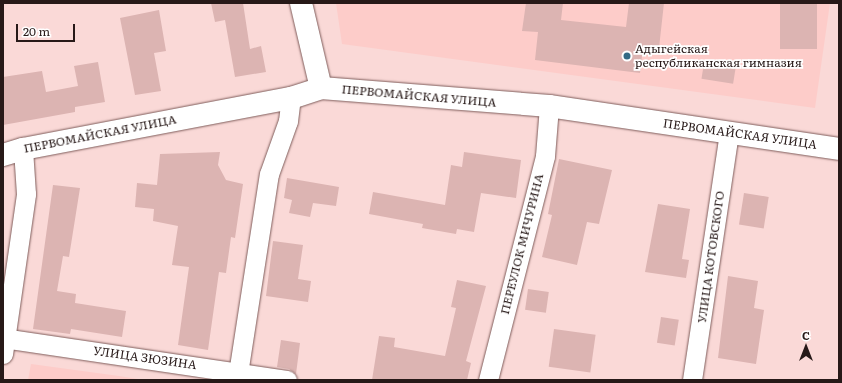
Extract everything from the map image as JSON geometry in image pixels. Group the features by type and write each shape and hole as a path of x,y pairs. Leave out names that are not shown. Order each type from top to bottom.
{"street":[{"path":"301,3 320,88"},
{"name":"ПЕРВОМАЙСКАЯ УЛИЦА","path":"13,152 291,98 320,88 549,106 839,149"},
{"path":"237,376 269,174 288,121 291,98"},
{"name":"ПЕРЕУЛОК МИЧУРИНА","path":"488,380 545,156 549,106"},
{"name":"УЛИЦА КОТОВСКОГО","path":"692,380 729,133"},
{"path":"4,343 26,194 13,152"},
{"name":"УЛИЦА ЗЮЗИНА","path":"4,343 237,376 287,380"}],"shaded area":[{"name":"Адыгейская республиканская гимназия","path":"336,3 830,3 815,108 342,44"},
{"path":"31,364 119,376 144,380 28,380"}],"building":[{"path":"211,3 243,3 250,49 261,46 266,72 235,77 225,20 215,22"},
{"path":"526,3 563,3 561,20 626,27 629,3 664,3 659,48 643,47 640,73 535,60 538,32 522,31"},
{"path":"780,3 817,3 817,49 780,49"},
{"path":"159,10 166,51 154,53 161,91 135,95 120,18"},
{"path":"98,62 105,102 75,107 75,112 3,125 3,77 42,71 46,92 78,86 74,66"},
{"path":"704,63 736,68 733,84 701,79"},
{"path":"220,152 218,165 226,180 243,184 235,238 231,237 226,273 219,272 208,350 178,345 189,267 172,265 178,226 153,221 154,209 135,207 137,183 157,185 160,154"},
{"path":"464,152 521,160 516,198 481,193 474,232 457,229 456,234 422,228 423,224 369,214 373,192 445,205 451,165 462,167"},
{"path":"559,159 612,170 599,224 587,222 577,265 542,257 552,215 548,214"},
{"path":"287,178 339,187 336,206 313,203 310,217 289,213 292,200 284,198"},
{"path":"53,185 80,188 69,257 63,256 57,291 76,294 75,303 126,311 122,337 71,329 70,334 33,329"},
{"path":"744,193 769,197 764,229 739,225"},
{"path":"658,204 690,209 682,259 689,260 686,278 645,272"},
{"path":"273,241 303,245 298,279 311,281 308,302 266,296"},
{"path":"728,276 758,281 754,308 764,310 756,364 718,358"},
{"path":"457,280 486,286 466,361 471,363 467,380 372,380 379,336 395,338 394,347 445,356 456,308 451,307"},
{"path":"528,289 549,292 546,313 525,310"},
{"path":"661,317 679,320 675,345 657,343"},
{"path":"554,329 596,335 590,372 549,367"},
{"path":"281,340 300,343 296,374 289,369 277,367"}],"place":[{"name":"Адыгейская республиканская гимназия","path":"627,56"}]}
